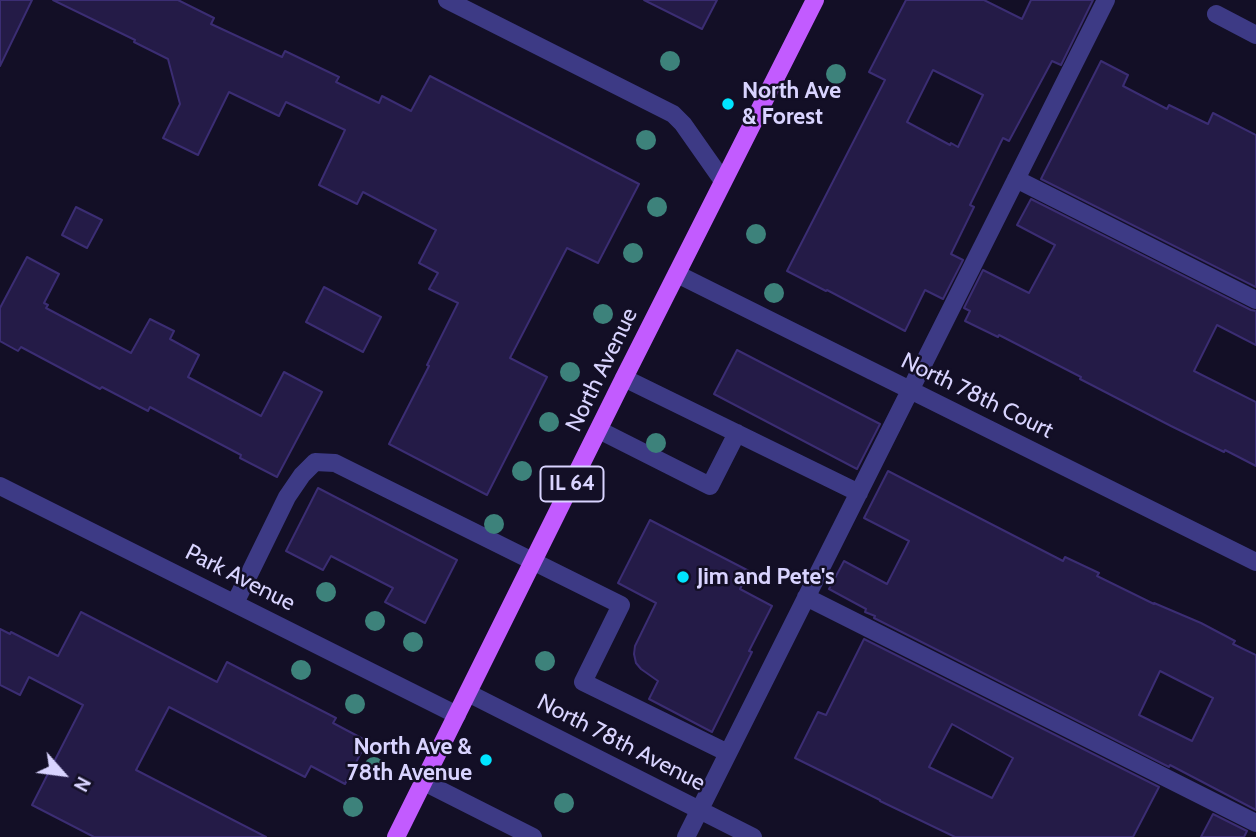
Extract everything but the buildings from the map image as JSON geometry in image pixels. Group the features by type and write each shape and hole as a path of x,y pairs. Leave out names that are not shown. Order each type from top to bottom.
{"main road":[{"name":"North Avenue","path":"396,837 815,0"}],"street":[{"path":"447,0 673,114 723,181"},
{"path":"685,837 1106,0"},
{"path":"1216,14 1256,35"},
{"path":"1016,179 1256,300"},
{"name":"North 78th Court","path":"677,274 1256,562"},
{"path":"624,378 859,493"},
{"path":"599,430 710,486 737,433"},
{"path":"235,603 287,497 302,475 315,462 335,463 621,605 583,682 728,753"},
{"name":"Park Avenue","path":"0,486 457,715"},
{"path":"806,597 1256,822"},
{"name":"North 78th Avenue","path":"468,693 753,837"},
{"path":"424,782 533,837"}],"place":[{"name":"North Ave & Forest","path":"728,104"},
{"name":"Jim and Pete's","path":"683,577"},
{"name":"North Ave & 78th Avenue","path":"486,760"}]}
